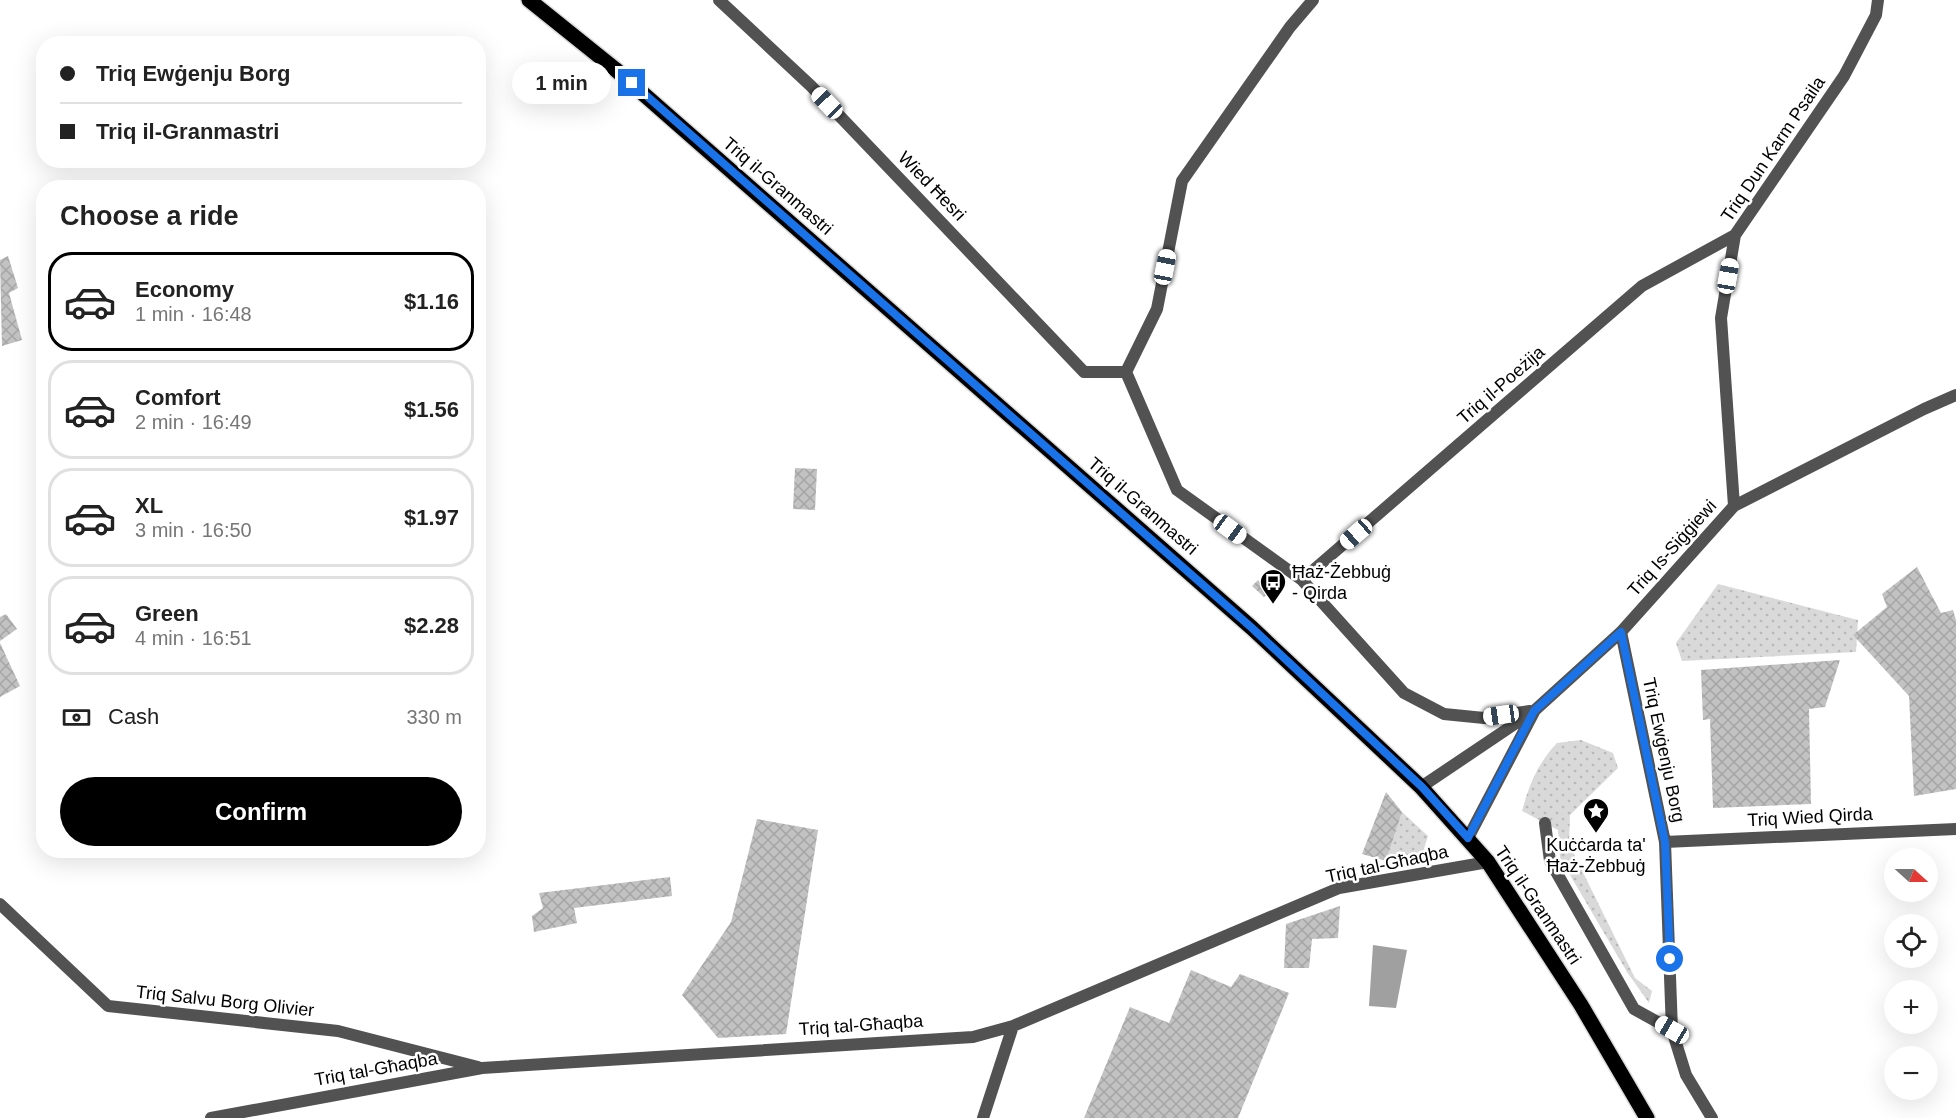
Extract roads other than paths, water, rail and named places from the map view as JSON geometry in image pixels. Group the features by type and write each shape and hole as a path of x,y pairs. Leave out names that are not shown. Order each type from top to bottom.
{"main road":[{"name":"Triq il-Granmastri","path":"529,0 624,76 1252,628 1422,787 1488,862 1581,1005 1647,1118"}],"street":[{"name":"Wied Ħesri","path":"719,0 811,86 1084,372 1126,372"},
{"path":"1313,0 1290,27 1182,181 1157,309 1126,372 1177,490 1302,580 1404,693 1444,714 1484,718 1534,711"},
{"name":"Triq Dun Karm Psaila","path":"1734,506 1721,318 1736,235 1844,76 1876,15 1878,0"},
{"name":"Triq il-Poeżija","path":"1302,580 1642,286 1736,235"},
{"name":"Triq Is-Siġġiewi","path":"1422,787 1534,711 1621,632 1734,506 1956,395"},
{"name":"Triq Ewġenju Borg","path":"1621,632 1665,842 1672,1030 1686,1075 1712,1118"},
{"name":"Triq Is-Siġġiewi","path":"1468,838 1534,711"},
{"path":"1545,823 1550,861 1634,1009 1672,1030"},
{"name":"Triq Wied Qirda","path":"1665,842 1956,828"},
{"name":"Triq tal-Għaqba","path":"211,1118 482,1068 973,1037 1013,1026 1339,888 1488,862"},
{"name":"Triq Salvu Borg Olivier","path":"0,904 108,1006 338,1031 482,1068"},
{"path":"983,1118 1013,1026"}],"place":[{"name":"Ħaż-Żebbuġ - Qirda","path":"1273,605"},
{"name":"Kuċċarda ta' Ħaż-Żebbuġ","path":"1596,834"}]}
